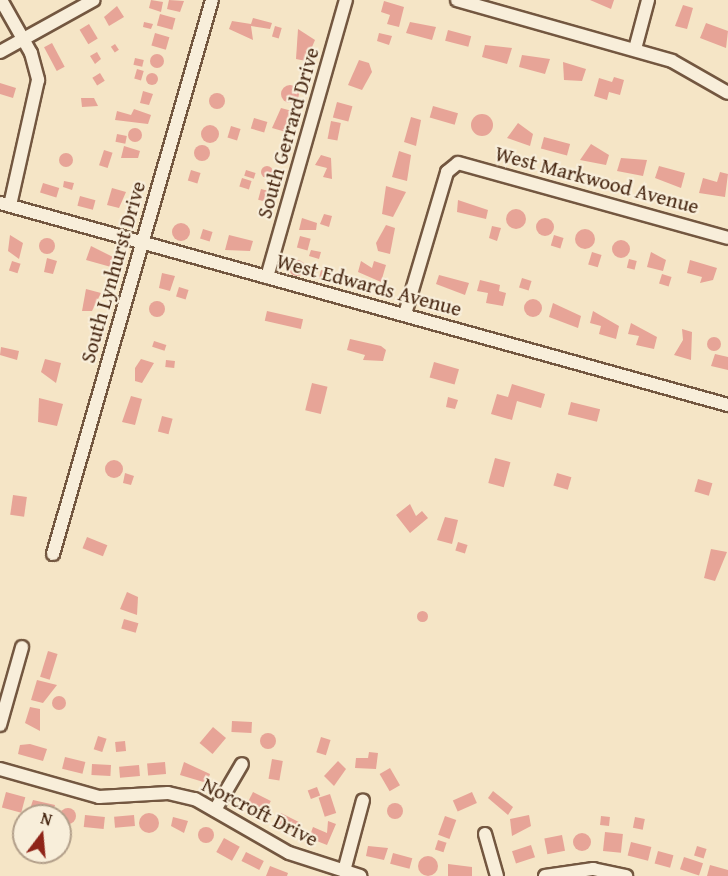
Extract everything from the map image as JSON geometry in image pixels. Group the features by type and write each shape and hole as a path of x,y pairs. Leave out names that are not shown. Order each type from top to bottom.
{"street":[{"path":"1,0 36,65 39,94 5,204"},
{"path":"0,52 94,0"},
{"name":"South Lynhurst Drive","path":"53,554 212,0"},
{"name":"South Gerrard Drive","path":"267,277 346,0"},
{"path":"457,0 490,4 635,49 684,66 728,93"},
{"path":"635,49 648,0"},
{"name":"West Markwood Avenue","path":"405,314 447,172 455,164 728,238"},
{"name":"West Edwards Avenue","path":"5,204 728,405"},
{"path":"0,724 3,706 22,647"},
{"path":"214,810 242,764"},
{"name":"Norcroft Drive","path":"0,769 99,797 180,795 214,810 276,846 360,876"},
{"path":"344,871 363,800"},
{"path":"485,834 497,876"},
{"path":"545,876 593,869 626,876"}],"building":[{"path":"151,0 163,2 161,12 149,8"},
{"path":"169,0 184,1 180,12 167,9"},
{"path":"590,0 614,0 611,9"},
{"path":"384,1 404,7 399,27 387,24 390,15 381,12"},
{"path":"683,5 693,8 687,29 675,26"},
{"path":"117,6 124,17 109,26 104,17"},
{"path":"160,14 175,18 172,30 157,26"},
{"path":"253,18 272,23 270,29 251,26 253,40 229,29 232,21 251,24"},
{"path":"144,22 153,24 151,29 143,27"},
{"path":"410,22 436,27 432,40 406,33"},
{"path":"706,23 728,31 726,48 700,38"},
{"path":"89,24 98,39 88,44 80,30"},
{"path":"275,26 282,28 279,39 272,37"},
{"path":"298,29 315,40 306,61 296,59"},
{"path":"448,30 471,36 468,47 445,41"},
{"path":"155,33 169,37 166,50 151,45"},
{"path":"379,33 392,36 389,45 377,41"},
{"path":"52,43 65,67 57,71 44,47"},
{"path":"115,44 119,50 115,53 111,47"},
{"path":"485,45 512,48 507,64 482,57"},
{"path":"97,52 101,59 95,64 90,56"},
{"path":"154,54 160,54 164,61 160,68 154,68 150,64 150,58"},
{"path":"522,55 550,59 545,74 519,67"},
{"path":"135,58 144,60 142,67 133,65"},
{"path":"359,60 369,63 372,72 362,90 348,85"},
{"path":"563,62 586,69 582,81 564,80"},
{"path":"137,69 144,71 141,81 134,79"},
{"path":"100,73 105,81 97,85 92,78"},
{"path":"154,73 157,74 157,84 150,85 147,84 146,77 147,74"},
{"path":"614,77 624,80 620,95 609,92 607,100 594,96 599,78 612,82"},
{"path":"0,83 16,88 13,98 0,94"},
{"path":"290,85 296,88 299,94 296,100 290,103 284,100 281,94 284,88"},
{"path":"143,91 153,94 149,105 140,103"},
{"path":"214,93 220,93 225,101 223,107 214,109 209,104 209,98"},
{"path":"81,98 94,98 98,106 82,107"},
{"path":"337,102 352,106 348,122 333,117"},
{"path":"433,106 458,113 455,125 430,118"},
{"path":"281,108 292,111 286,132 272,128"},
{"path":"134,109 151,115 148,124 115,120 117,111 131,115"},
{"path":"482,114 490,117 493,125 490,133 482,136 474,133 471,125 474,117"},
{"path":"411,117 421,120 416,146 404,142"},
{"path":"254,118 267,122 264,133 251,129"},
{"path":"331,121 341,123 337,141 328,139"},
{"path":"518,123 533,134 530,146 507,138"},
{"path":"210,125 216,128 219,134 216,140 210,143 204,140 201,134 204,128"},
{"path":"231,126 241,129 237,140 227,137"},
{"path":"132,128 138,128 142,135 138,142 132,142 128,138 128,132"},
{"path":"117,134 127,136 125,144 115,142"},
{"path":"544,137 570,144 567,156 541,149"},
{"path":"591,144 609,155 606,165 580,160"},
{"path":"202,145 208,147 210,153 208,159 202,161 196,159 194,153 196,147"},
{"path":"124,146 140,151 138,158 121,158"},
{"path":"104,150 113,153 108,168 99,165"},
{"path":"399,151 411,155 407,181 392,177"},
{"path":"66,153 71,155 73,160 71,165 66,167 61,165 59,160 61,155"},
{"path":"321,155 331,158 332,179 323,177 327,168 315,165"},
{"path":"621,158 647,160 643,176 617,171"},
{"path":"267,166 273,172 267,178 261,172"},
{"path":"659,166 685,173 681,188 655,178"},
{"path":"191,170 201,173 197,183 188,181"},
{"path":"246,170 256,173 254,179 244,176"},
{"path":"720,172 728,174 725,197 699,193 703,178 717,182"},
{"path":"242,178 252,181 249,190 239,187"},
{"path":"64,181 74,183 72,190 63,187"},
{"path":"43,183 59,188 56,198 40,193"},
{"path":"386,186 406,192 393,217 382,214"},
{"path":"112,188 126,192 119,208 107,205"},
{"path":"261,189 272,192 269,202 258,200"},
{"path":"80,196 95,200 93,210 77,206"},
{"path":"458,200 488,210 486,219 457,212"},
{"path":"516,209 523,212 526,219 523,226 516,229 509,226 506,219 509,212"},
{"path":"324,214 332,216 329,227 320,224"},
{"path":"302,218 317,223 316,230 299,230"},
{"path":"545,218 551,221 554,227 551,233 545,236 539,233 536,227 539,221"},
{"path":"181,223 187,226 190,232 187,238 181,241 175,238 172,232 175,226"},
{"path":"386,225 395,228 390,254 378,251 376,243"},
{"path":"492,226 501,228 497,241 489,238"},
{"path":"203,229 213,232 210,241 200,239"},
{"path":"585,229 592,232 595,239 592,246 585,249 578,246 575,239 578,232"},
{"path":"10,235 23,243 19,259 8,251"},
{"path":"229,235 253,241 250,251 225,250"},
{"path":"554,235 564,238 560,248 551,246"},
{"path":"300,236 311,239 308,250 297,248"},
{"path":"47,238 53,240 55,246 53,252 47,254 41,252 39,246 41,240"},
{"path":"621,240 627,243 630,249 627,255 621,258 615,255 612,249 615,243"},
{"path":"91,246 113,257 111,267 86,260"},
{"path":"311,250 321,252 319,259 309,256"},
{"path":"592,252 602,255 598,267 588,264"},
{"path":"651,252 666,260 663,271 647,267"},
{"path":"47,258 57,261 53,274 44,272"},
{"path":"629,259 637,261 635,270 627,268"},
{"path":"297,260 303,262 305,268 303,274 297,276 291,274 289,268 291,262"},
{"path":"690,260 717,268 713,280 700,283 702,277 687,273"},
{"path":"12,261 21,264 17,273 9,271"},
{"path":"361,261 372,268 374,261 386,265 381,282 358,272"},
{"path":"321,270 329,272 327,281 319,279"},
{"path":"162,273 175,276 170,291 159,288"},
{"path":"662,274 672,277 669,286 659,284"},
{"path":"439,275 469,283 465,295 436,284"},
{"path":"522,278 532,281 529,290 519,288"},
{"path":"480,280 500,285 499,291 506,293 503,306 486,303 488,293 477,291"},
{"path":"179,287 189,290 186,299 176,297"},
{"path":"86,289 101,293 92,311 82,311"},
{"path":"533,299 539,302 542,308 539,314 533,317 527,314 524,308 527,302"},
{"path":"157,301 165,309 157,317 149,309"},
{"path":"553,303 581,316 578,328 549,317"},
{"path":"267,311 303,319 301,329 265,321"},
{"path":"593,311 619,326 616,339 599,334 601,326 590,323"},
{"path":"631,323 657,337 654,349 636,345 639,336 628,334"},
{"path":"682,329 692,332 691,360 674,355 683,340"},
{"path":"714,337 719,339 721,344 719,349 714,351 709,349 707,344 709,339"},
{"path":"350,339 381,346 386,350 383,361 363,360 365,355 347,350"},
{"path":"154,341 166,345 165,351 152,347"},
{"path":"1,347 19,351 17,360 0,355"},
{"path":"715,354 728,357 728,370 711,366"},
{"path":"45,359 61,363 56,383 41,372"},
{"path":"141,359 154,363 142,383 135,381 135,368"},
{"path":"166,360 175,361 174,368 165,367"},
{"path":"434,362 459,369 455,385 430,377"},
{"path":"312,383 328,387 321,414 305,410"},
{"path":"512,384 545,394 541,408 517,401 512,420 491,414 497,394 508,397"},
{"path":"131,396 142,399 135,425 122,422"},
{"path":"448,397 458,400 455,409 446,407"},
{"path":"39,398 63,404 57,426 38,422"},
{"path":"571,402 600,409 597,422 568,415"},
{"path":"162,416 173,419 168,434 158,431"},
{"path":"495,458 510,462 504,487 488,483"},
{"path":"114,460 120,463 123,469 120,475 114,478 108,475 105,469 108,463"},
{"path":"125,473 134,476 131,485 123,483"},
{"path":"557,473 571,477 568,490 553,485"},
{"path":"698,479 712,483 709,496 694,491"},
{"path":"13,495 27,497 24,517 10,515"},
{"path":"410,504 416,516 422,511 428,518 410,533 396,515"},
{"path":"445,517 458,520 452,544 437,540"},
{"path":"87,537 107,545 103,556 83,548"},
{"path":"458,542 468,545 465,554 455,551"},
{"path":"711,549 727,552 715,581 704,578"},
{"path":"127,592 138,597 137,615 120,609"},
{"path":"422,610 428,616 422,622 416,616"},
{"path":"124,619 138,623 136,633 121,629"},
{"path":"48,651 58,654 50,680 40,677"},
{"path":"37,680 57,685 43,703 31,700"},
{"path":"59,696 64,698 66,703 64,708 59,710 54,708 52,703 54,698"},
{"path":"30,707 40,709 40,731 25,723"},
{"path":"232,721 252,722 251,733 231,732"},
{"path":"213,727 226,738 213,754 200,743"},
{"path":"265,733 271,733 276,741 274,747 265,749 260,744 260,738"},
{"path":"98,736 107,739 102,752 94,749"},
{"path":"321,737 331,740 326,755 316,752"},
{"path":"125,741 126,751 116,752 115,742"},
{"path":"30,744 47,749 43,761 18,754 20,745"},
{"path":"369,752 378,753 376,769 355,768 356,758 368,758"},
{"path":"65,757 85,762 82,774 62,769"},
{"path":"272,759 283,761 279,781 269,779"},
{"path":"338,761 346,769 334,786 324,776"},
{"path":"165,762 166,774 148,776 147,764"},
{"path":"184,762 210,774 207,783 180,775"},
{"path":"92,764 111,765 110,776 91,775"},
{"path":"139,765 140,776 120,778 119,767"},
{"path":"390,768 400,785 390,791 380,774"},
{"path":"317,787 320,795 311,799 308,791"},
{"path":"493,791 513,807 508,815 488,798"},
{"path":"6,792 25,797 23,804 12,804 12,810 2,807"},
{"path":"253,792 271,801 264,815 246,806"},
{"path":"472,792 477,803 458,812 453,801"},
{"path":"330,794 336,813 325,817 319,798"},
{"path":"33,800 51,804 32,804"},
{"path":"392,803 398,803 403,811 401,817 392,819 387,814 387,808"},
{"path":"72,809 76,816 72,823"},
{"path":"149,813 156,816 159,823 156,830 149,833 142,830 139,823 142,816"},
{"path":"281,813 299,822 294,832 276,823"},
{"path":"85,815 105,817 104,829 84,827"},
{"path":"134,815 135,826 115,828 114,817"},
{"path":"529,815 531,826 512,836 510,819"},
{"path":"445,816 456,820 449,839 438,835"},
{"path":"601,816 610,817 609,826 600,825"},
{"path":"173,817 188,821 184,833 171,826"},
{"path":"635,817 645,819 643,830 633,828"},
{"path":"328,821 336,824 327,845 309,838 313,827 327,833"},
{"path":"203,827 209,827 214,835 212,841 203,843 198,838 198,832"},
{"path":"605,832 623,834 621,853 603,851"},
{"path":"582,833 588,836 591,842 588,848 582,851 576,848 573,842 576,836"},
{"path":"562,835 565,851 547,854 544,838"},
{"path":"224,838 240,847 232,861 216,852"},
{"path":"438,840 447,843 443,852 435,850"},
{"path":"631,842 651,847 648,861 628,856"},
{"path":"531,845 535,857 516,864 512,851"},
{"path":"368,846 388,848 384,860 366,856"},
{"path":"697,846 707,849 704,858 694,856"},
{"path":"658,851 673,855 670,868 655,864"},
{"path":"246,852 264,861 259,870 241,861"},
{"path":"393,853 412,858 409,869 390,864"},
{"path":"428,856 435,859 438,866 435,873 428,876 421,873 418,866 421,859"},
{"path":"684,857 703,863 699,876 680,869"},
{"path":"448,864 472,867 472,876 448,876"},
{"path":"710,865 728,870 728,876 707,876"},
{"path":"270,866 288,873 287,876 266,876"}]}
